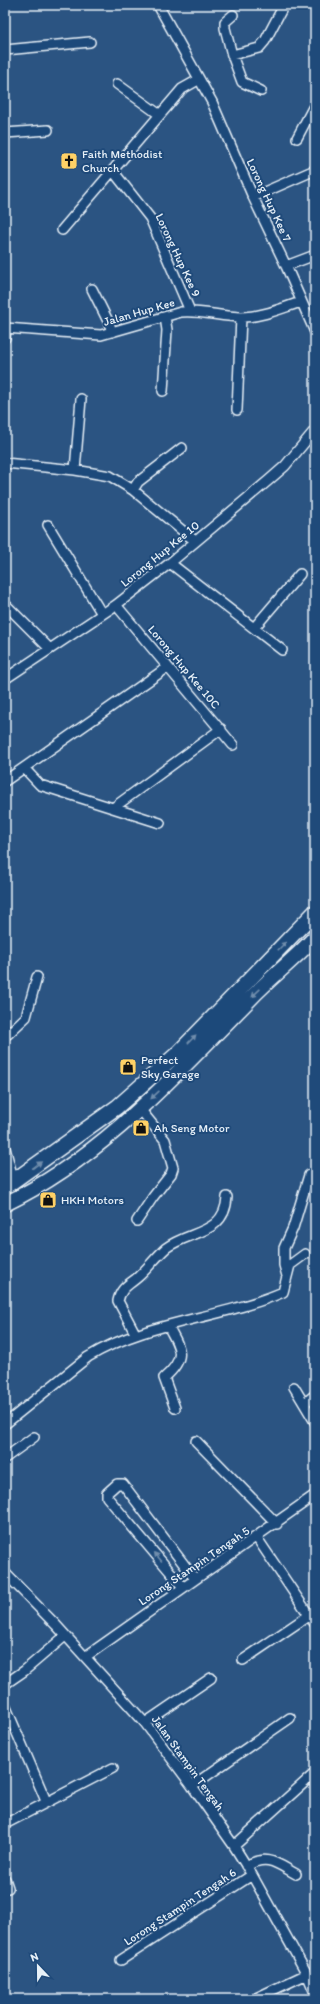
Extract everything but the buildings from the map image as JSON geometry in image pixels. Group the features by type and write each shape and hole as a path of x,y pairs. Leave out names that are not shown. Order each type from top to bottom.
{"highway":[{"path":"9,1184 117,1107 178,1053 315,912"},
{"path":"5,1204 44,1182 91,1151 140,1109 172,1080 252,996 315,937"}],"street":[{"name":"Lorong Hup Kee 7","path":"158,5 198,80 212,102 253,197 315,332"},
{"path":"232,55 259,48 265,41 284,5"},
{"path":"233,14 224,22 224,28 232,55 242,82 261,91"},
{"path":"5,50 90,42"},
{"path":"62,230 182,89 198,80"},
{"path":"117,84 160,115"},
{"path":"297,138 315,104"},
{"path":"5,133 48,130"},
{"path":"253,197 315,170"},
{"name":"Lorong Hup Kee 9","path":"113,171 150,218 190,311"},
{"path":"286,266 315,255"},
{"path":"92,289 109,322 112,332"},
{"name":"Jalan Hup Kee","path":"6,328 101,335 190,311 241,317 256,316 301,302"},
{"path":"163,391 167,330 165,317"},
{"path":"237,410 241,317"},
{"path":"5,338 6,328"},
{"path":"75,470 81,400"},
{"name":"Lorong Hup Kee 10","path":"5,679 116,605 170,563 285,466 315,430"},
{"path":"133,490 138,482 182,448"},
{"path":"5,463 75,470 110,476 133,490 195,541"},
{"path":"48,525 102,614"},
{"path":"170,563 282,650"},
{"path":"254,628 300,574"},
{"path":"5,604 50,649"},
{"name":"Lorong Hup Kee 10C","path":"116,605 234,745"},
{"path":"5,781 168,667"},
{"path":"113,808 221,729"},
{"path":"24,768 40,785 160,823"},
{"path":"5,1035 26,1017 37,977"},
{"path":"137,1221 152,1197 172,1174 173,1168 166,1140 140,1109"},
{"path":"5,1148 9,1184"},
{"path":"288,1279 284,1265 284,1248 293,1228 309,1175 315,1172"},
{"path":"136,1335 118,1301 120,1292 167,1248 185,1237 200,1233 216,1224 226,1209 227,1197"},
{"path":"5,1424 88,1357 102,1348 136,1335 274,1296 283,1292 288,1279 290,1265 305,1254"},
{"path":"168,1326 180,1348 179,1358 171,1372 164,1378 176,1408"},
{"path":"294,1388 305,1403 315,1422"},
{"path":"305,1403 315,1395"},
{"path":"5,1458 34,1437"},
{"path":"196,1440 276,1524"},
{"path":"183,1587 107,1497 107,1493 117,1484 123,1484 196,1579"},
{"name":"Lorong Stampin Tengah 5","path":"85,1656 183,1587 257,1538 315,1496"},
{"path":"257,1538 308,1616 315,1624"},
{"name":"Jalan Stampin Tengah","path":"5,1574 85,1656 145,1723 192,1786 234,1846 252,1875 307,1974 315,1993"},
{"path":"243,1660 308,1616"},
{"path":"5,1684 29,1667 66,1636"},
{"path":"145,1723 211,1678"},
{"path":"5,1706 46,1801"},
{"path":"192,1786 290,1718"},
{"path":"5,1824 46,1801 113,1768"},
{"path":"234,1846 315,1772"},
{"path":"246,1866 261,1859 268,1860 296,1874"},
{"name":"Lorong Stampin Tengah 6","path":"121,1960 252,1875"},
{"path":"254,1999 307,1974"}],"place":[{"name":"Faith Methodist Church","path":"69,161"},
{"name":"Perfect Sky Garage","path":"128,1067"},
{"name":"Ah Seng Motor","path":"141,1128"},
{"name":"HKH Motors","path":"48,1200"}]}
